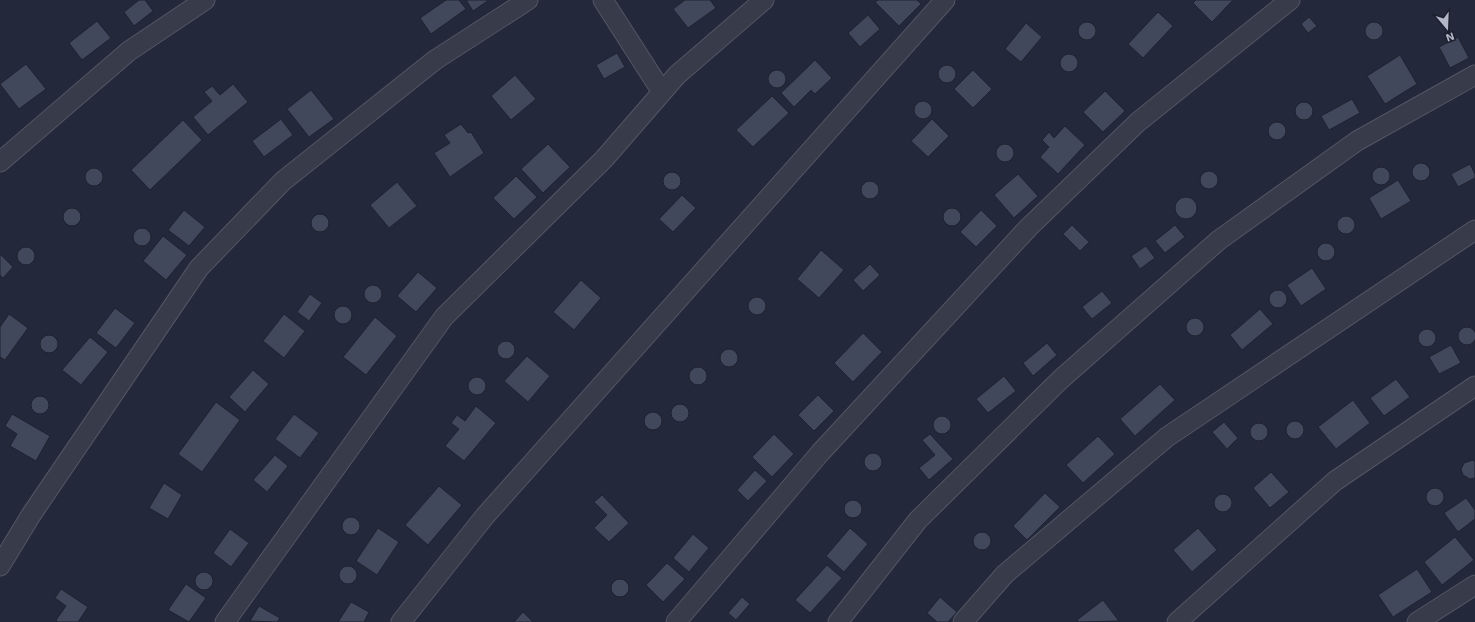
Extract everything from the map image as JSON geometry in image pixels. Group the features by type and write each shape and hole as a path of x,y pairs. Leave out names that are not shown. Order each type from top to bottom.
{"street":[{"path":"0,162 129,51 205,0"},
{"path":"0,566 31,515 198,268 289,177 435,60 528,0"},
{"path":"603,0 662,92"},
{"path":"224,622 444,317 604,159 677,75 764,0"},
{"path":"401,622 490,510 945,0"},
{"path":"676,622 820,453 1028,228 1138,122 1290,0"},
{"path":"838,622 918,520 1061,378 1219,240 1357,141 1475,75"},
{"path":"963,622 1005,574 1167,437 1475,230"},
{"path":"1177,622 1335,481 1475,386"},
{"path":"1417,622 1475,585"}],"building":[{"path":"139,0 145,0 153,11 134,26 124,12"},
{"path":"446,0 459,0 466,9 431,34 420,18"},
{"path":"466,0 489,0 473,11"},
{"path":"685,0 710,0 716,8 688,28 673,9"},
{"path":"878,0 917,0 921,4 899,26 875,2"},
{"path":"1196,0 1233,0 1212,22 1193,3"},
{"path":"1158,12 1173,26 1143,58 1128,44"},
{"path":"868,15 880,29 860,47 848,33"},
{"path":"1309,17 1317,26 1308,33 1301,24"},
{"path":"97,21 111,38 82,60 69,43"},
{"path":"1083,22 1091,22 1096,27 1094,38 1091,40 1083,40 1078,35 1078,27"},
{"path":"1370,22 1378,22 1383,27 1381,38 1378,40 1370,40 1365,35 1365,27"},
{"path":"1026,23 1042,37 1021,62 1005,49"},
{"path":"1458,37 1469,58 1450,68 1439,47"},
{"path":"617,53 625,67 604,79 596,65"},
{"path":"1065,54 1073,54 1078,59 1076,70 1073,72 1065,72 1060,67 1060,59"},
{"path":"1400,55 1417,84 1385,104 1367,76"},
{"path":"815,60 832,78 815,94 811,90 794,107 781,93"},
{"path":"26,64 46,89 19,109 0,84"},
{"path":"943,65 951,65 956,70 954,81 951,83 943,83 938,78 938,70"},
{"path":"773,70 781,70 786,75 784,86 781,88 773,88 768,83 768,75"},
{"path":"973,70 992,89 973,108 954,89"},
{"path":"515,75 536,99 511,120 491,96"},
{"path":"233,84 248,102 208,135 193,117 212,101 204,92 212,86 220,95"},
{"path":"311,90 334,119 309,137 287,109"},
{"path":"1105,91 1125,111 1103,132 1083,112"},
{"path":"772,96 789,113 753,147 736,130"},
{"path":"1352,99 1360,113 1329,130 1321,116"},
{"path":"919,101 927,101 932,106 930,117 927,119 919,119 914,114 914,106"},
{"path":"1300,102 1308,102 1313,107 1311,118 1308,120 1300,120 1295,115 1295,107"},
{"path":"281,119 293,135 264,157 252,141"},
{"path":"932,119 949,136 928,157 911,141"},
{"path":"183,120 202,140 150,190 131,170"},
{"path":"1273,122 1281,122 1286,127 1284,138 1281,140 1273,140 1268,135 1268,127"},
{"path":"461,124 468,133 471,132 484,153 450,177 434,153 450,143 444,135"},
{"path":"1065,126 1085,145 1058,174 1040,157 1049,147 1042,140 1049,132 1054,138"},
{"path":"548,144 570,167 543,193 521,169"},
{"path":"1001,144 1009,144 1014,149 1012,160 1009,162 1001,162 996,157 996,149"},
{"path":"1417,163 1425,163 1430,168 1428,179 1425,181 1417,181 1412,176 1412,168"},
{"path":"1470,164 1475,174 1475,178 1458,187 1451,174"},
{"path":"1377,167 1385,167 1390,172 1388,183 1385,185 1377,185 1372,180 1372,172"},
{"path":"90,168 98,168 103,173 101,184 98,186 90,186 85,181 85,173"},
{"path":"1205,171 1213,171 1218,176 1216,187 1213,189 1205,189 1200,184 1200,176"},
{"path":"668,172 676,172 681,177 679,188 676,190 668,190 663,185 663,177"},
{"path":"1018,174 1038,196 1014,218 994,195"},
{"path":"516,176 537,197 514,219 493,198"},
{"path":"1398,180 1411,201 1381,219 1369,198"},
{"path":"866,181 874,181 879,186 877,197 874,199 866,199 861,194 861,186"},
{"path":"397,182 417,206 389,228 370,205"},
{"path":"682,195 696,208 673,232 659,219"},
{"path":"1186,197 1194,200 1197,208 1194,216 1186,219 1178,216 1175,208 1178,200"},
{"path":"68,208 76,208 81,213 79,224 76,226 68,226 63,221 63,213"},
{"path":"948,208 956,208 961,213 959,224 956,226 948,226 943,221 943,213"},
{"path":"184,210 205,227 189,246 168,230"},
{"path":"981,210 997,226 976,247 960,232"},
{"path":"316,214 324,214 329,219 327,230 324,232 316,232 311,227 311,219"},
{"path":"1342,216 1350,216 1355,221 1353,232 1350,234 1342,234 1337,229 1337,221"},
{"path":"1072,225 1089,242 1080,251 1063,234"},
{"path":"1175,225 1185,237 1165,253 1155,241"},
{"path":"138,228 146,228 151,233 149,244 146,246 138,246 133,241 133,233"},
{"path":"163,236 187,255 166,280 143,261"},
{"path":"1322,243 1330,243 1335,248 1333,259 1330,261 1322,261 1317,256 1317,248"},
{"path":"1146,246 1155,258 1140,269 1131,256"},
{"path":"22,247 30,247 35,252 33,263 30,265 22,265 17,260 17,252"},
{"path":"821,250 844,270 819,298 797,279"},
{"path":"0,254 13,267 3,278 0,275"},
{"path":"870,264 880,275 863,291 853,280"},
{"path":"1312,268 1326,289 1301,306 1287,285"},
{"path":"418,272 437,288 416,312 397,296"},
{"path":"581,280 601,298 574,330 553,312"},
{"path":"369,285 377,285 382,290 380,301 377,303 369,303 364,298 364,290"},
{"path":"1274,290 1282,290 1287,295 1285,306 1282,308 1274,308 1269,303 1269,295"},
{"path":"1102,291 1112,303 1092,319 1082,307"},
{"path":"310,294 322,303 309,321 297,312"},
{"path":"753,297 761,297 766,302 764,313 761,315 753,315 748,310 748,302"},
{"path":"339,306 347,306 352,311 350,322 347,324 339,324 334,319 334,311"},
{"path":"115,308 135,323 116,348 96,333"},
{"path":"1260,309 1273,324 1242,350 1230,335"},
{"path":"9,314 28,328 5,360 0,357 0,327"},
{"path":"284,314 305,331 284,358 263,341"},
{"path":"375,317 397,336 366,375 343,357"},
{"path":"1191,318 1199,318 1204,323 1202,334 1199,336 1191,336 1186,331 1186,323"},
{"path":"1467,327 1473,330 1476,336 1473,342 1467,345 1461,342 1458,336 1461,330"},
{"path":"1423,329 1431,329 1436,334 1434,345 1431,347 1423,347 1418,342 1418,334"},
{"path":"863,333 882,352 853,382 834,363"},
{"path":"45,335 53,335 58,340 56,351 53,353 45,353 40,348 40,340"},
{"path":"90,337 108,352 81,385 62,370"},
{"path":"502,341 510,341 515,346 513,357 510,359 502,359 497,354 497,346"},
{"path":"1047,343 1057,355 1033,376 1023,363"},
{"path":"1451,345 1461,363 1439,374 1429,357"},
{"path":"725,349 733,349 738,354 736,365 733,367 725,367 720,362 720,354"},
{"path":"527,356 550,376 528,402 504,381"},
{"path":"694,367 702,367 707,372 705,383 702,385 694,385 689,380 689,372"},
{"path":"253,370 269,384 245,412 229,397"},
{"path":"1004,376 1016,391 988,413 976,399"},
{"path":"473,377 481,377 486,382 484,393 481,395 473,395 468,390 468,382"},
{"path":"1396,379 1410,397 1384,416 1370,398"},
{"path":"1160,384 1175,400 1135,436 1120,419"},
{"path":"818,395 834,411 814,431 798,415"},
{"path":"36,396 44,396 49,401 47,412 44,414 36,414 31,409 31,401"},
{"path":"1353,400 1370,423 1336,449 1318,427"},
{"path":"216,402 240,420 202,472 178,454"},
{"path":"676,404 684,404 689,409 687,420 684,422 676,422 671,417 671,409"},
{"path":"476,406 496,423 464,461 445,446 459,429 451,423 457,415 465,421"},
{"path":"649,412 657,412 662,417 660,428 657,430 649,430 644,425 644,417"},
{"path":"12,414 50,436 36,461 10,446 17,434 5,426"},
{"path":"294,414 319,433 300,458 275,439"},
{"path":"938,416 946,416 951,421 949,432 946,434 938,434 933,429 933,421"},
{"path":"1291,421 1299,421 1304,426 1302,437 1299,439 1291,439 1286,434 1286,426"},
{"path":"1224,422 1238,438 1227,449 1212,432"},
{"path":"1255,423 1263,423 1268,428 1266,439 1263,441 1255,441 1250,436 1250,428"},
{"path":"774,434 794,454 772,477 752,457"},
{"path":"930,434 953,459 929,480 919,468 935,455 922,440"},
{"path":"1098,436 1115,454 1083,483 1066,465"},
{"path":"869,453 877,453 882,458 880,469 877,471 869,471 864,466 864,458"},
{"path":"275,455 288,466 267,492 253,480"},
{"path":"1473,460 1475,462 1475,478 1470,479 1463,475 1461,469 1464,463"},
{"path":"755,470 767,481 748,501 737,490"},
{"path":"1271,472 1289,492 1270,508 1253,488"},
{"path":"164,483 182,495 168,519 149,508"},
{"path":"439,486 462,505 428,545 405,525"},
{"path":"1431,488 1439,488 1444,493 1442,504 1439,506 1431,506 1426,501 1426,493"},
{"path":"1045,493 1060,507 1027,540 1013,526"},
{"path":"1219,494 1227,494 1232,499 1230,510 1227,512 1219,512 1214,507 1214,499"},
{"path":"602,495 629,523 609,542 594,528 607,515 594,502"},
{"path":"1466,498 1475,510 1475,519 1458,532 1444,513"},
{"path":"849,500 857,500 862,505 860,516 857,518 849,518 844,513 844,505"},
{"path":"347,517 355,517 360,522 358,533 355,535 347,535 342,530 342,522"},
{"path":"378,528 399,542 377,575 356,561"},
{"path":"850,528 868,544 844,572 826,556"},
{"path":"1198,528 1217,550 1192,572 1173,550"},
{"path":"230,529 249,543 231,567 213,553"},
{"path":"978,532 986,532 991,537 989,548 986,550 978,550 973,545 973,537"},
{"path":"693,534 709,548 689,572 673,558"},
{"path":"1455,537 1474,560 1442,585 1424,562"},
{"path":"667,563 685,579 663,602 646,585"},
{"path":"827,565 842,578 810,613 795,600"},
{"path":"344,566 352,566 357,571 355,582 352,584 344,584 339,579 339,571"},
{"path":"1417,569 1432,592 1393,617 1378,595"},
{"path":"200,572 208,572 213,577 211,588 208,590 200,590 195,585 195,577"},
{"path":"616,579 624,579 629,584 627,595 624,597 616,597 611,592 611,584"},
{"path":"186,584 206,598 189,622 168,610"},
{"path":"61,589 88,607 78,622 58,622 56,620 66,606 55,598"},
{"path":"742,597 750,604 736,620 728,613"},
{"path":"940,597 957,612 948,622 937,622 927,613"},
{"path":"1103,600 1119,621 1079,622 1077,620"},
{"path":"351,602 369,612 364,622 338,622"},
{"path":"259,606 280,618 277,622 250,621"},
{"path":"523,612 533,622 514,622"}]}
